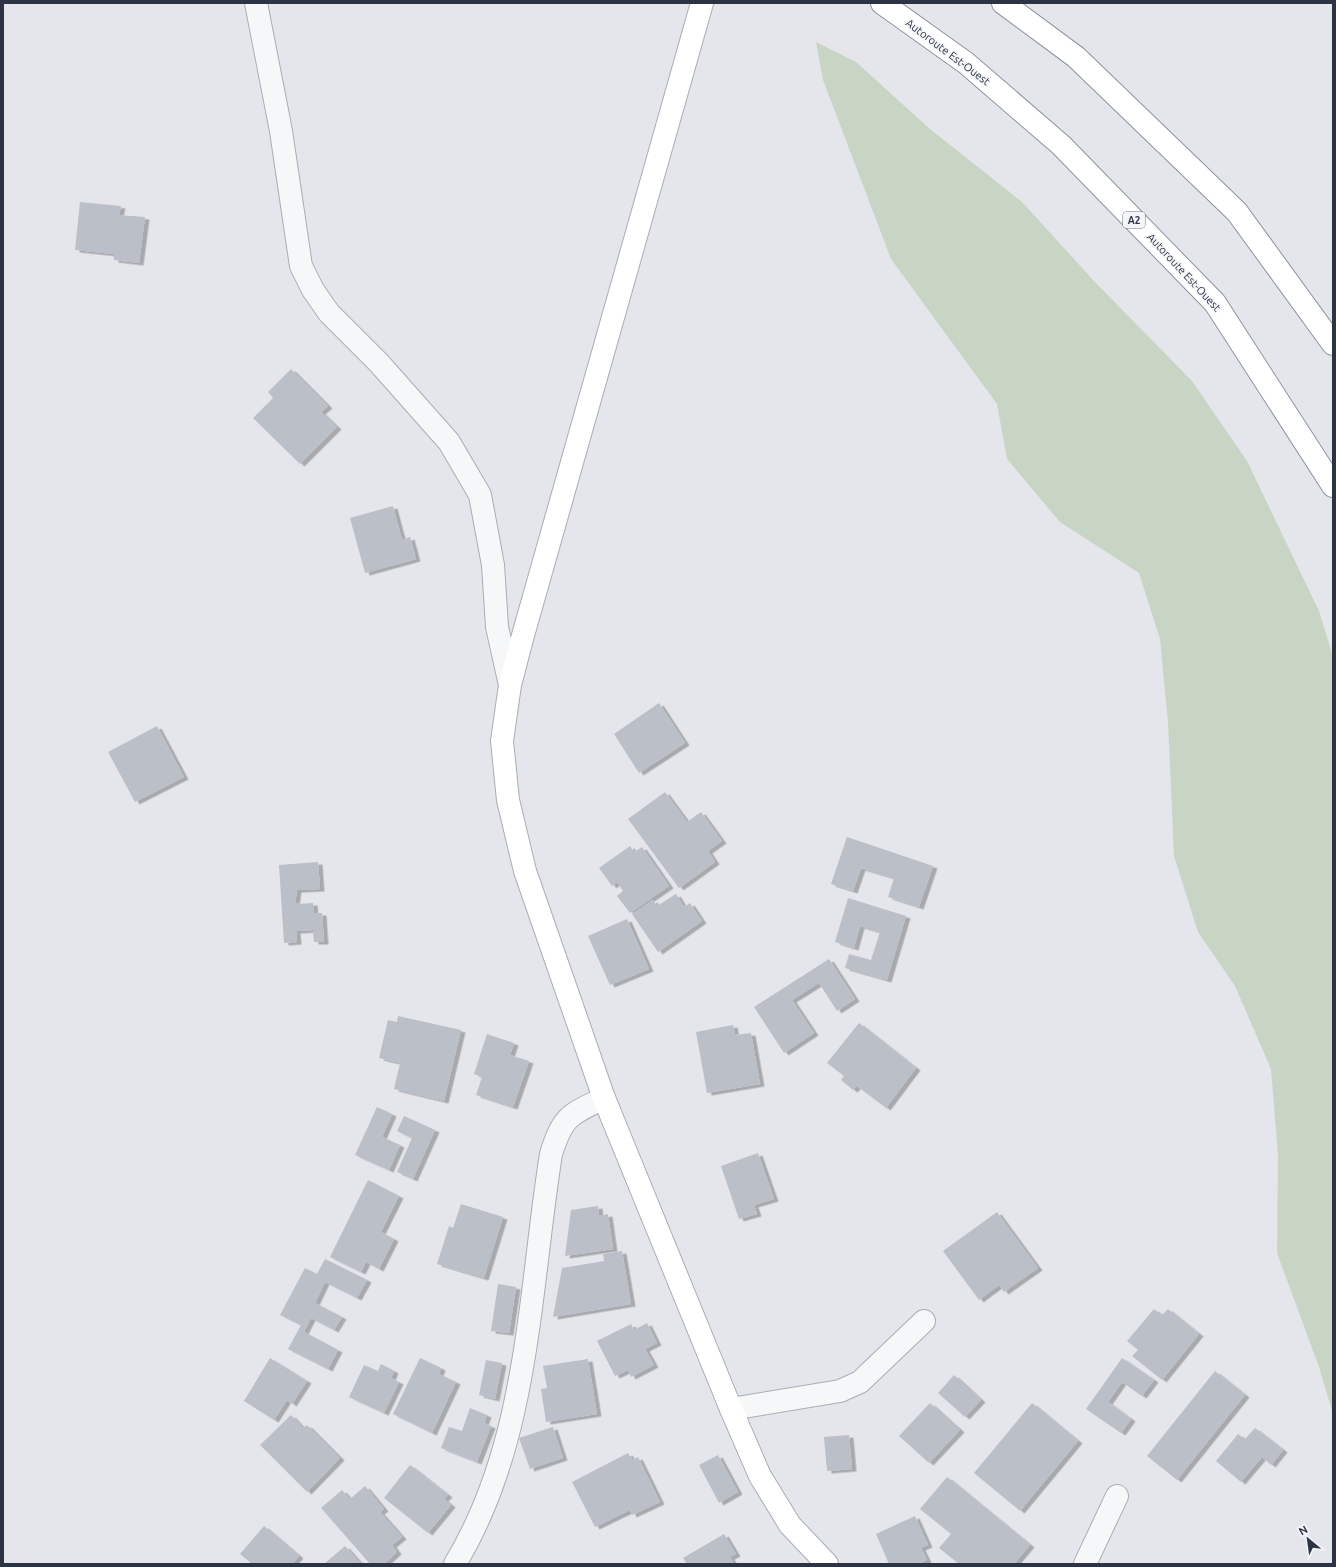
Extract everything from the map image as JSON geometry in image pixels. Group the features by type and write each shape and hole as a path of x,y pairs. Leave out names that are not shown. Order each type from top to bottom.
{"main road":[{"path":"702,3 526,624 510,685 502,741 508,800 525,871 604,1098 730,1409 760,1476 790,1525 827,1564"},
{"name":"Autoroute Est-Ouest","path":"882,3 966,63 1061,145 1216,303 1333,486"},
{"path":"1004,3 1076,57 1236,212 1333,344"}],"street":[{"path":"256,3 281,132 301,266 313,290 329,313 379,363 449,442 480,495 493,565 497,627 510,685"},
{"path":"455,1564 486,1500 506,1440 524,1358 551,1154 558,1130 573,1113 604,1098"},
{"path":"730,1409 840,1391 860,1382 924,1321"},
{"path":"1085,1564 1117,1496"}],"green space":[{"path":"816,42 856,62 930,129 1022,202 1094,281 1192,381 1247,461 1319,611 1333,657 1333,1414 1319,1367 1277,1253 1278,1155 1271,1069 1235,986 1198,932 1174,856 1168,722 1160,639 1139,573 1060,522 1007,459 997,404 891,259 823,80"}],"building":[{"path":"80,202 121,206 119,215 145,217 139,263 114,260 114,254 75,250"},
{"path":"291,369 328,406 321,412 337,427 300,464 253,418 273,398 268,392"},
{"path":"393,506 402,540 410,537 416,559 365,573 350,518"},
{"path":"659,703 685,743 639,773 614,734"},
{"path":"157,726 184,777 135,802 108,752"},
{"path":"665,792 687,822 701,812 722,841 708,851 715,862 679,888 628,819"},
{"path":"847,837 933,866 919,907 888,897 894,878 861,868 853,891 831,884"},
{"path":"630,846 634,852 642,847 669,886 630,913 617,896 623,891 617,882 612,886 599,868"},
{"path":"318,862 320,889 297,890 295,904 313,903 314,913 322,913 324,942 314,942 313,930 296,931 297,942 284,943 279,865"},
{"path":"676,894 684,907 690,903 702,921 658,952 632,914 653,900 657,906"},
{"path":"848,898 906,916 887,980 845,968 849,954 871,960 880,932 860,926 854,948 835,942"},
{"path":"627,919 649,969 610,985 588,936"},
{"path":"829,959 855,999 837,1011 819,983 792,1000 814,1033 784,1053 754,1007"},
{"path":"398,1016 461,1030 444,1101 394,1089 400,1063 379,1058 388,1020 397,1022"},
{"path":"859,1023 916,1068 886,1108 857,1086 853,1090 841,1080 844,1076 827,1063"},
{"path":"733,1025 735,1035 751,1033 760,1084 707,1093 696,1032"},
{"path":"487,1034 514,1043 510,1055 529,1061 513,1107 476,1095 482,1077 474,1074"},
{"path":"377,1107 392,1114 382,1137 400,1145 389,1170 355,1155"},
{"path":"404,1116 435,1130 413,1179 397,1172 412,1138 397,1131"},
{"path":"758,1153 774,1199 754,1205 757,1214 739,1219 721,1166"},
{"path":"368,1180 399,1196 381,1232 394,1239 379,1269 366,1262 361,1272 330,1257"},
{"path":"461,1204 503,1217 484,1278 437,1264 449,1226 453,1228"},
{"path":"598,1206 599,1216 608,1214 613,1249 565,1256 571,1210"},
{"path":"997,1212 1038,1268 1004,1292 999,1285 979,1300 943,1251"},
{"path":"622,1251 631,1304 553,1317 562,1268 604,1261 603,1254"},
{"path":"325,1259 367,1280 357,1298 325,1282 315,1303 342,1317 334,1330 311,1318 304,1332 338,1350 328,1369 288,1349 301,1325 280,1315 305,1268 317,1274"},
{"path":"498,1284 516,1287 509,1333 491,1331"},
{"path":"1154,1309 1162,1315 1168,1309 1199,1334 1162,1380 1132,1356 1138,1350 1127,1341"},
{"path":"647,1323 657,1343 645,1349 654,1365 631,1377 628,1370 615,1376 597,1341 631,1324 634,1330"},
{"path":"270,1358 307,1381 292,1404 287,1400 274,1420 244,1401"},
{"path":"420,1358 441,1368 439,1374 456,1382 432,1433 393,1414"},
{"path":"1122,1358 1154,1380 1142,1396 1122,1382 1108,1402 1131,1419 1121,1433 1086,1409"},
{"path":"588,1359 597,1414 546,1422 541,1389 547,1388 543,1366"},
{"path":"486,1360 502,1363 495,1399 479,1395"},
{"path":"381,1364 394,1371 391,1378 399,1382 384,1413 349,1397 364,1365 378,1371"},
{"path":"1215,1371 1245,1395 1177,1480 1147,1456"},
{"path":"954,1375 981,1400 965,1417 938,1393"},
{"path":"930,1403 960,1430 929,1463 899,1436"},
{"path":"1032,1403 1078,1441 1020,1511 974,1473"},
{"path":"470,1408 487,1415 484,1423 491,1426 477,1462 441,1448 449,1427 462,1431"},
{"path":"291,1415 303,1428 307,1425 340,1458 307,1492 260,1445"},
{"path":"553,1427 563,1458 530,1469 519,1438"},
{"path":"1255,1428 1283,1450 1271,1465 1262,1457 1241,1482 1216,1461 1238,1434 1245,1439"},
{"path":"849,1435 852,1469 827,1471 824,1437"},
{"path":"628,1453 632,1460 638,1457 660,1502 632,1515 630,1510 595,1527 572,1482"},
{"path":"718,1455 738,1492 719,1503 699,1465"},
{"path":"410,1465 448,1495 444,1499 451,1505 428,1533 384,1498"},
{"path":"947,1477 1030,1545 1014,1564 959,1564 939,1548 951,1534 920,1509"},
{"path":"365,1486 384,1509 380,1512 402,1537 392,1545 397,1552 384,1564 370,1564 321,1508 342,1490 350,1499"},
{"path":"915,1516 928,1545 921,1548 927,1560 918,1564 889,1564 876,1534"},
{"path":"264,1526 299,1556 292,1564 252,1564 240,1554"},
{"path":"724,1534 736,1554 730,1557 734,1564 687,1564 683,1558"},
{"path":"345,1546 361,1564 324,1564"}]}
